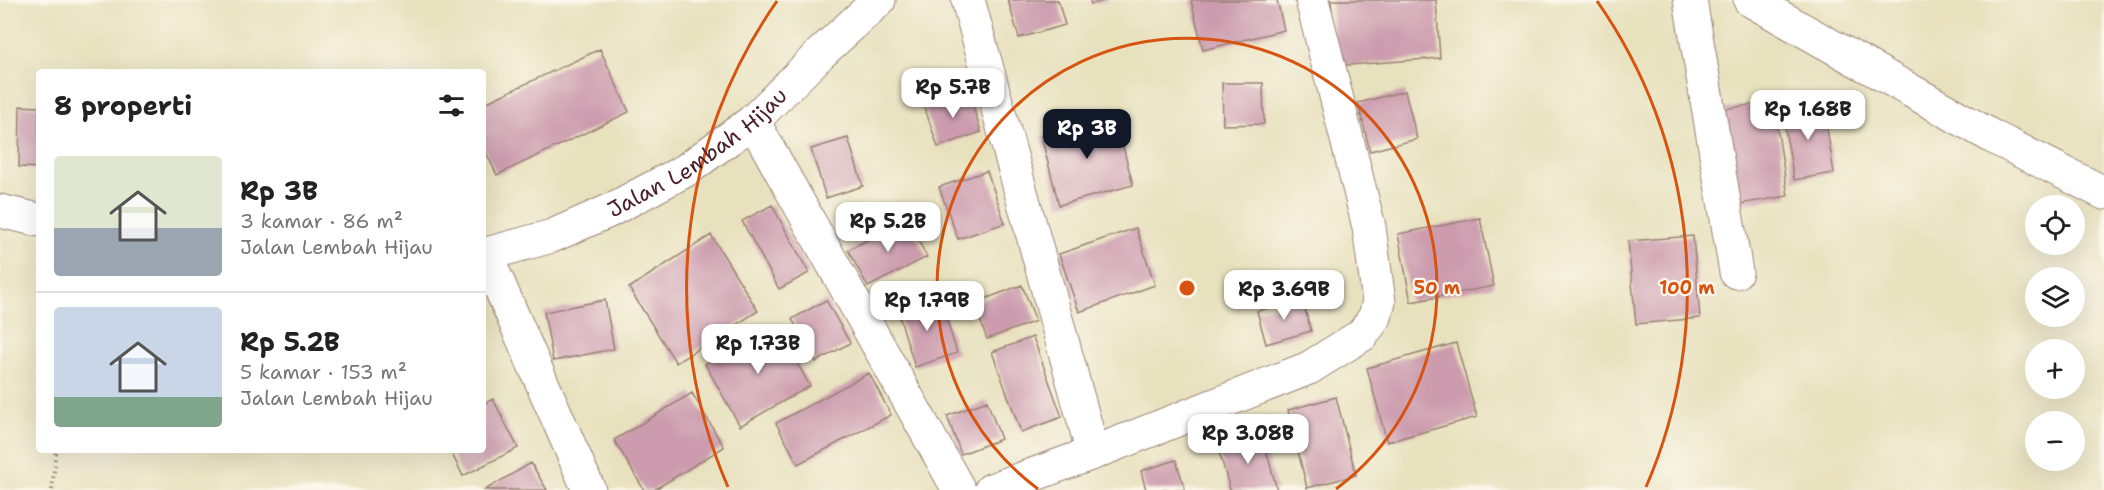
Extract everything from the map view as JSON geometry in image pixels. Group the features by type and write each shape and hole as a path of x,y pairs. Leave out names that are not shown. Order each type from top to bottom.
{"street":[{"name":"Jalan Lembah Hijau","path":"486,254 552,237 609,212 686,170 753,121 820,53 879,0"},
{"path":"968,0 1093,453"},
{"path":"991,490 1093,453 1309,368 1362,335 1376,317 1379,302 1369,227 1312,0"},
{"path":"1690,0 1736,272"},
{"path":"1750,0 1993,137 2104,193"},
{"path":"753,121 959,490"},
{"path":"0,211 36,219"},
{"path":"486,259 589,490"}],"path":[{"path":"52,490 56,453"}],"building":[{"path":"1008,0 1058,0 1065,25 1019,38"},
{"path":"1090,0 1107,0 1107,1 1091,4"},
{"path":"1191,0 1277,0 1284,30 1203,50"},
{"path":"1331,0 1436,0 1440,58 1336,66"},
{"path":"600,49 629,112 497,175 486,152 486,103"},
{"path":"1222,83 1263,83 1264,124 1223,125"},
{"path":"968,91 981,132 938,147 924,106"},
{"path":"1405,91 1417,139 1370,151 1358,103"},
{"path":"1773,101 1788,196 1733,205 1718,110"},
{"path":"1823,103 1834,173 1794,180 1782,110"},
{"path":"20,106 36,107 36,168 19,167"},
{"path":"1115,116 1133,185 1059,205 1041,136"},
{"path":"848,138 863,186 826,198 811,149"},
{"path":"987,171 1005,223 958,239 939,187"},
{"path":"772,205 809,273 779,289 742,221"},
{"path":"1480,218 1494,286 1411,302 1398,234"},
{"path":"907,219 927,257 868,287 848,250"},
{"path":"1136,228 1155,285 1079,312 1059,254"},
{"path":"711,235 758,311 676,363 629,288"},
{"path":"1693,236 1700,318 1636,324 1628,241"},
{"path":"1022,285 1036,321 987,339 974,303"},
{"path":"940,298 957,353 915,367 898,312"},
{"path":"1302,299 1311,331 1266,344 1257,311"},
{"path":"605,300 614,349 553,361 544,312"},
{"path":"826,300 850,343 816,362 792,319"},
{"path":"775,324 810,386 740,426 705,364"},
{"path":"1033,337 1062,417 1021,432 992,352"},
{"path":"1456,343 1477,417 1387,442 1367,368"},
{"path":"869,373 891,415 798,464 776,423"},
{"path":"692,393 724,447 654,490 644,490 614,440"},
{"path":"1336,397 1356,475 1307,488 1288,410"},
{"path":"493,399 518,448 463,476 452,453 486,453 486,402"},
{"path":"987,401 1001,439 961,454 947,416"},
{"path":"1262,435 1277,490 1230,490 1218,447"},
{"path":"1176,460 1185,490 1146,490 1141,471"},
{"path":"531,463 547,490 485,490"}]}
